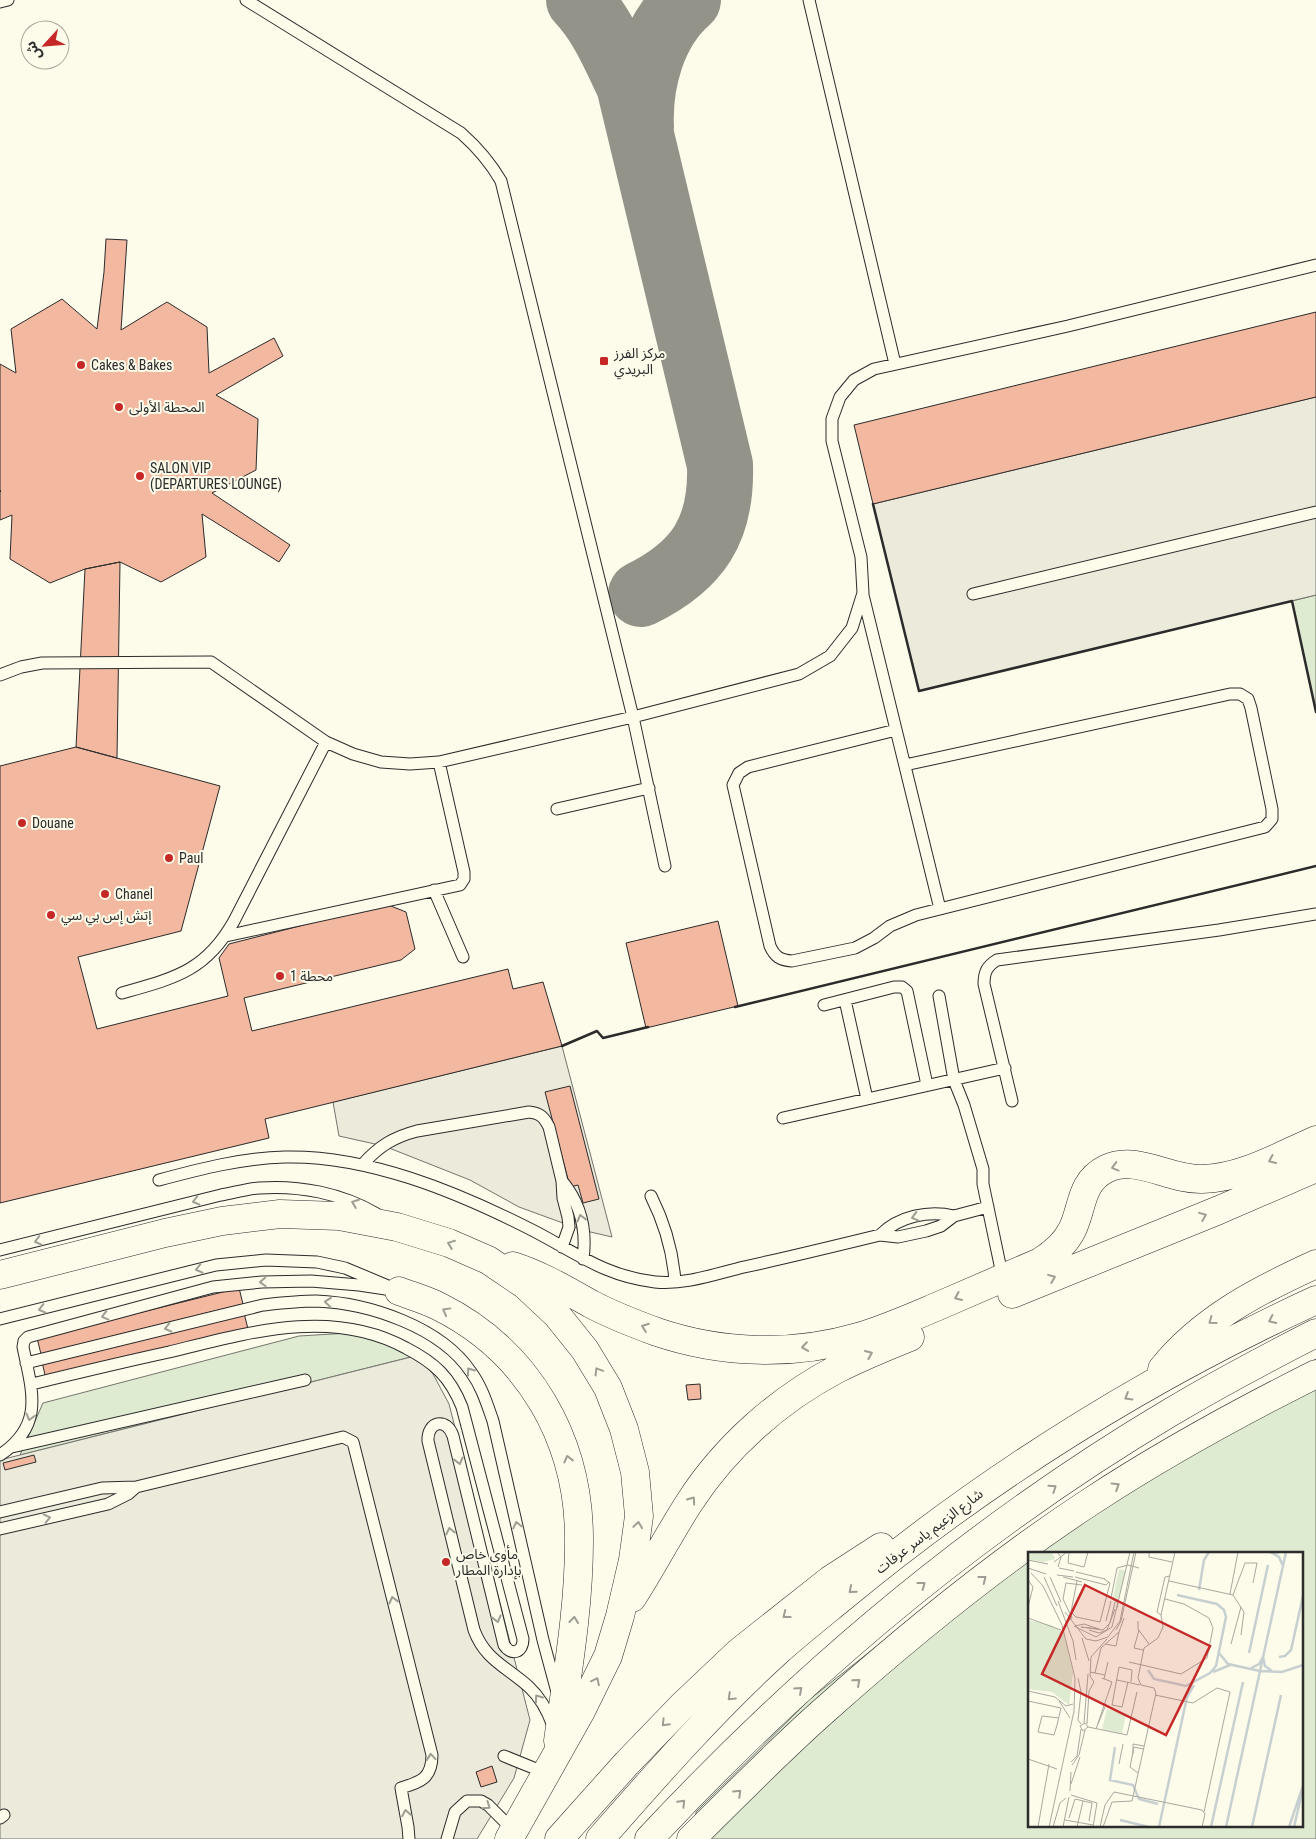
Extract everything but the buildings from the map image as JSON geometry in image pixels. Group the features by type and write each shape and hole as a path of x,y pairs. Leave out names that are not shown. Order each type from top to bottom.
{"main road":[{"path":"620,1616 689,1503 737,1444 765,1418 796,1395 836,1370 1005,1287 1040,1262 1059,1248 1072,1229 1082,1196 1095,1176 1116,1165 1139,1165 1182,1178 1232,1176 1316,1140"},
{"path":"0,1275 165,1233 222,1221 280,1214 339,1216 398,1226 449,1243 488,1260 526,1270 626,1320 694,1342 730,1348 794,1349 858,1337 1005,1287 1219,1210 1316,1168"},
{"path":"488,1260 525,1285 558,1315 585,1350 608,1388 624,1429 635,1472 639,1516 633,1560 620,1616 608,1656 580,1713 553,1757 511,1835"},
{"path":"1151,1383 1188,1341 1209,1323 1232,1307 1316,1264"},
{"path":"399,1291 437,1305 472,1325 503,1350 530,1380 547,1408 566,1452 576,1494 580,1541 576,1609 553,1757"},
{"name":"شارع الزعيم ياسر عرفات","path":"600,1839 686,1741 778,1651 876,1570 946,1516 1011,1470 1151,1383 1248,1331 1316,1300"},
{"path":"649,1839 722,1762 803,1686 913,1592 970,1548 1035,1501 1170,1412 1316,1333"},
{"path":"691,1839 825,1709 890,1653 1000,1565 1089,1502 1159,1458 1231,1417 1316,1374"},
{"path":"559,1839 627,1763 682,1706 739,1652 857,1561 886,1544 946,1516"}],"lane":[{"path":"0,2 8,0"},
{"path":"246,0 461,133 477,147 501,181 633,717 665,866"},
{"path":"809,0 896,364"},
{"path":"940,908 863,593 862,557 832,441 832,418 840,397 854,380 874,369 1068,326 1316,265"},
{"path":"973,594 1316,512"},
{"path":"0,675 21,667 42,663 211,662 326,742 353,754 381,762 410,764 439,762 633,717 799,674 830,656 852,628 863,593"},
{"path":"896,730 748,767 740,773 733,785 770,946 774,955 782,961 792,961 855,948 898,922 940,908 1265,827 1272,819 1272,809 1251,708 1248,699 1240,694 1230,694 905,765"},
{"path":"122,993 169,980 187,972 215,949 226,936 326,742"},
{"path":"226,936 460,885 464,879 439,762"},
{"path":"556,809 649,788"},
{"path":"434,890 463,957"},
{"path":"1302,917 1316,909"},
{"path":"1012,1101 984,984 984,974 989,965 997,960 1316,914"},
{"path":"824,1005 902,986 907,991 927,1086"},
{"path":"939,996 954,1080 964,1105 983,1169 983,1184 1005,1287"},
{"path":"845,1000 867,1099"},
{"path":"783,1118 1005,1068"},
{"path":"363,1164 380,1147 402,1135 529,1112 538,1113 545,1119 549,1127 562,1181 563,1198 569,1227 562,1247"},
{"path":"159,1180 208,1167 247,1160 286,1157 363,1164 420,1182 477,1204 531,1230 598,1267 637,1279 656,1282 689,1280 880,1235 898,1237 926,1231 941,1226 954,1216"},
{"path":"562,1181 575,1199 582,1218 584,1259"},
{"path":"0,1250 221,1195 257,1188 294,1188 331,1194 366,1208 398,1226"},
{"path":"651,1196 661,1216 668,1238 675,1282"},
{"path":"880,1235 894,1224 923,1215 939,1214 954,1216 988,1207"},
{"path":"0,1319 216,1265 266,1260 316,1262 345,1268 373,1278 399,1291"},
{"path":"0,1455 12,1447 27,1426 33,1405 32,1384 23,1347 24,1341 28,1337 213,1288 262,1282 311,1281 399,1291"},
{"path":"26,1363 263,1304 290,1302 318,1301 345,1304 407,1322 432,1334 453,1351 471,1372 485,1395 493,1421 546,1655 562,1708"},
{"path":"364,1332 369,1310"},
{"path":"32,1384 216,1340 281,1327 323,1325 364,1332 400,1344 430,1362 441,1371 457,1394 465,1416 523,1639 523,1646 519,1651 513,1652 507,1650 504,1645 451,1429 445,1424 438,1424 431,1427 428,1433 428,1441 474,1630 482,1648 489,1656 530,1688 540,1700 551,1720 553,1757 504,1756"},
{"path":"12,1447 305,1380"},
{"path":"0,1512 102,1488 136,1487 344,1436 353,1442 432,1755 432,1765 429,1774 422,1780 401,1788 409,1839"},
{"path":"0,1529 108,1504 128,1494 136,1487"},
{"path":"447,1839 455,1812 467,1801 481,1801 488,1805 511,1835"}],"green space":[{"path":"1316,595 1316,712 1292,601"},
{"path":"349,1333 397,1348 415,1356 20,1455 43,1403 299,1336"},
{"path":"1316,1359 1316,1839 694,1839 696,1812 810,1699 944,1593 1112,1474"}],"shaded area":[{"path":"1316,397 1316,595 919,691 873,504"},
{"path":"562,1046 612,1237 582,1230 519,1207 470,1180 384,1146 339,1136 333,1102"},
{"path":"415,1356 433,1374 449,1404 530,1720 514,1778 477,1839 0,1839 0,1460"}],"taxiway":[{"path":"579,0 595,19 629,85 720,465 720,488 717,509 703,543 692,558 678,571 641,594"},
{"path":"641,127 643,92 651,58 666,26 688,0"}],"wall":[{"path":"873,504 919,691 1292,601 1316,712"},
{"path":"735,1007 1316,866"},
{"path":"562,1046 597,1031 603,1038 648,1027"}],"place":[{"name":"مركز الفرز البريدي","path":"604,361"},
{"name":"Cakes & Bakes","path":"81,365"},
{"name":"المحطة الأولى","path":"119,407"},
{"name":"SALON VIP (DEPARTURES LOUNGE)","path":"140,476"},
{"name":"Douane","path":"22,823"},
{"name":"Paul","path":"169,858"},
{"name":"Chanel","path":"105,894"},
{"name":"إتش إس بي سي","path":"51,915"},
{"name":"محطة 1","path":"280,976"},
{"name":"مأوى خاص بإدارة المطار","path":"446,1562"}]}
